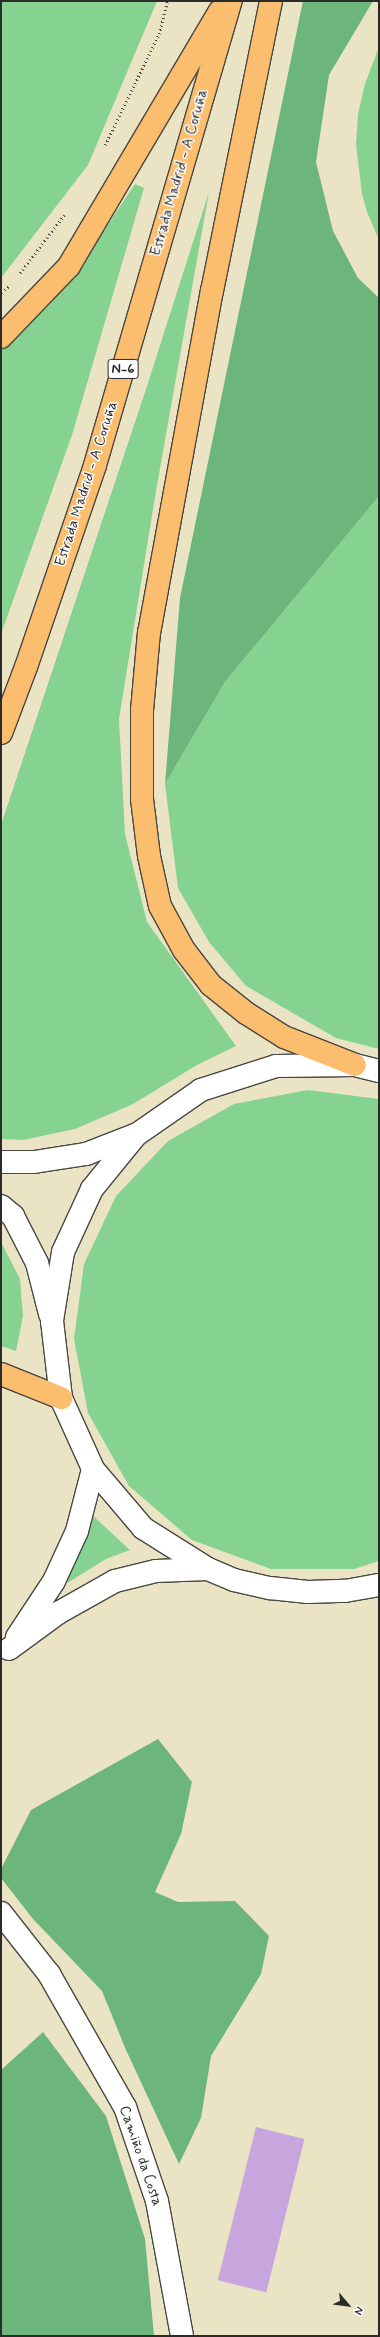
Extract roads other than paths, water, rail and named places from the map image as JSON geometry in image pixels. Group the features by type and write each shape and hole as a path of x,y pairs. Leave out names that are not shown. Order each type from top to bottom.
{"highway":[{"path":"1,337 69,266 225,1"},
{"name":"Estrada Madrid - A Coruña","path":"1,733 26,667 95,465 231,1"},
{"path":"271,1 212,290 149,632 142,710 142,799 149,856 160,906 184,950 212,985 246,1013 284,1037 355,1065"},
{"path":"1,1374 61,1398"}],"street":[{"path":"1,1162 34,1162 86,1154 136,1134 201,1090 276,1066 355,1065 379,1071"},
{"path":"52,1321 63,1252 92,1189 136,1134"},
{"path":"1,1206 13,1216 37,1263 52,1321 61,1398 93,1469 143,1528 208,1570 234,1580 270,1588 308,1592 345,1591 379,1585"},
{"path":"5,1654 54,1581 77,1532 93,1469"},
{"path":"5,1654 58,1613 115,1581 156,1571 208,1570"},
{"name":"Camiño da Costa","path":"1,1914 49,1974 125,2107 157,2201 182,2336"}]}
